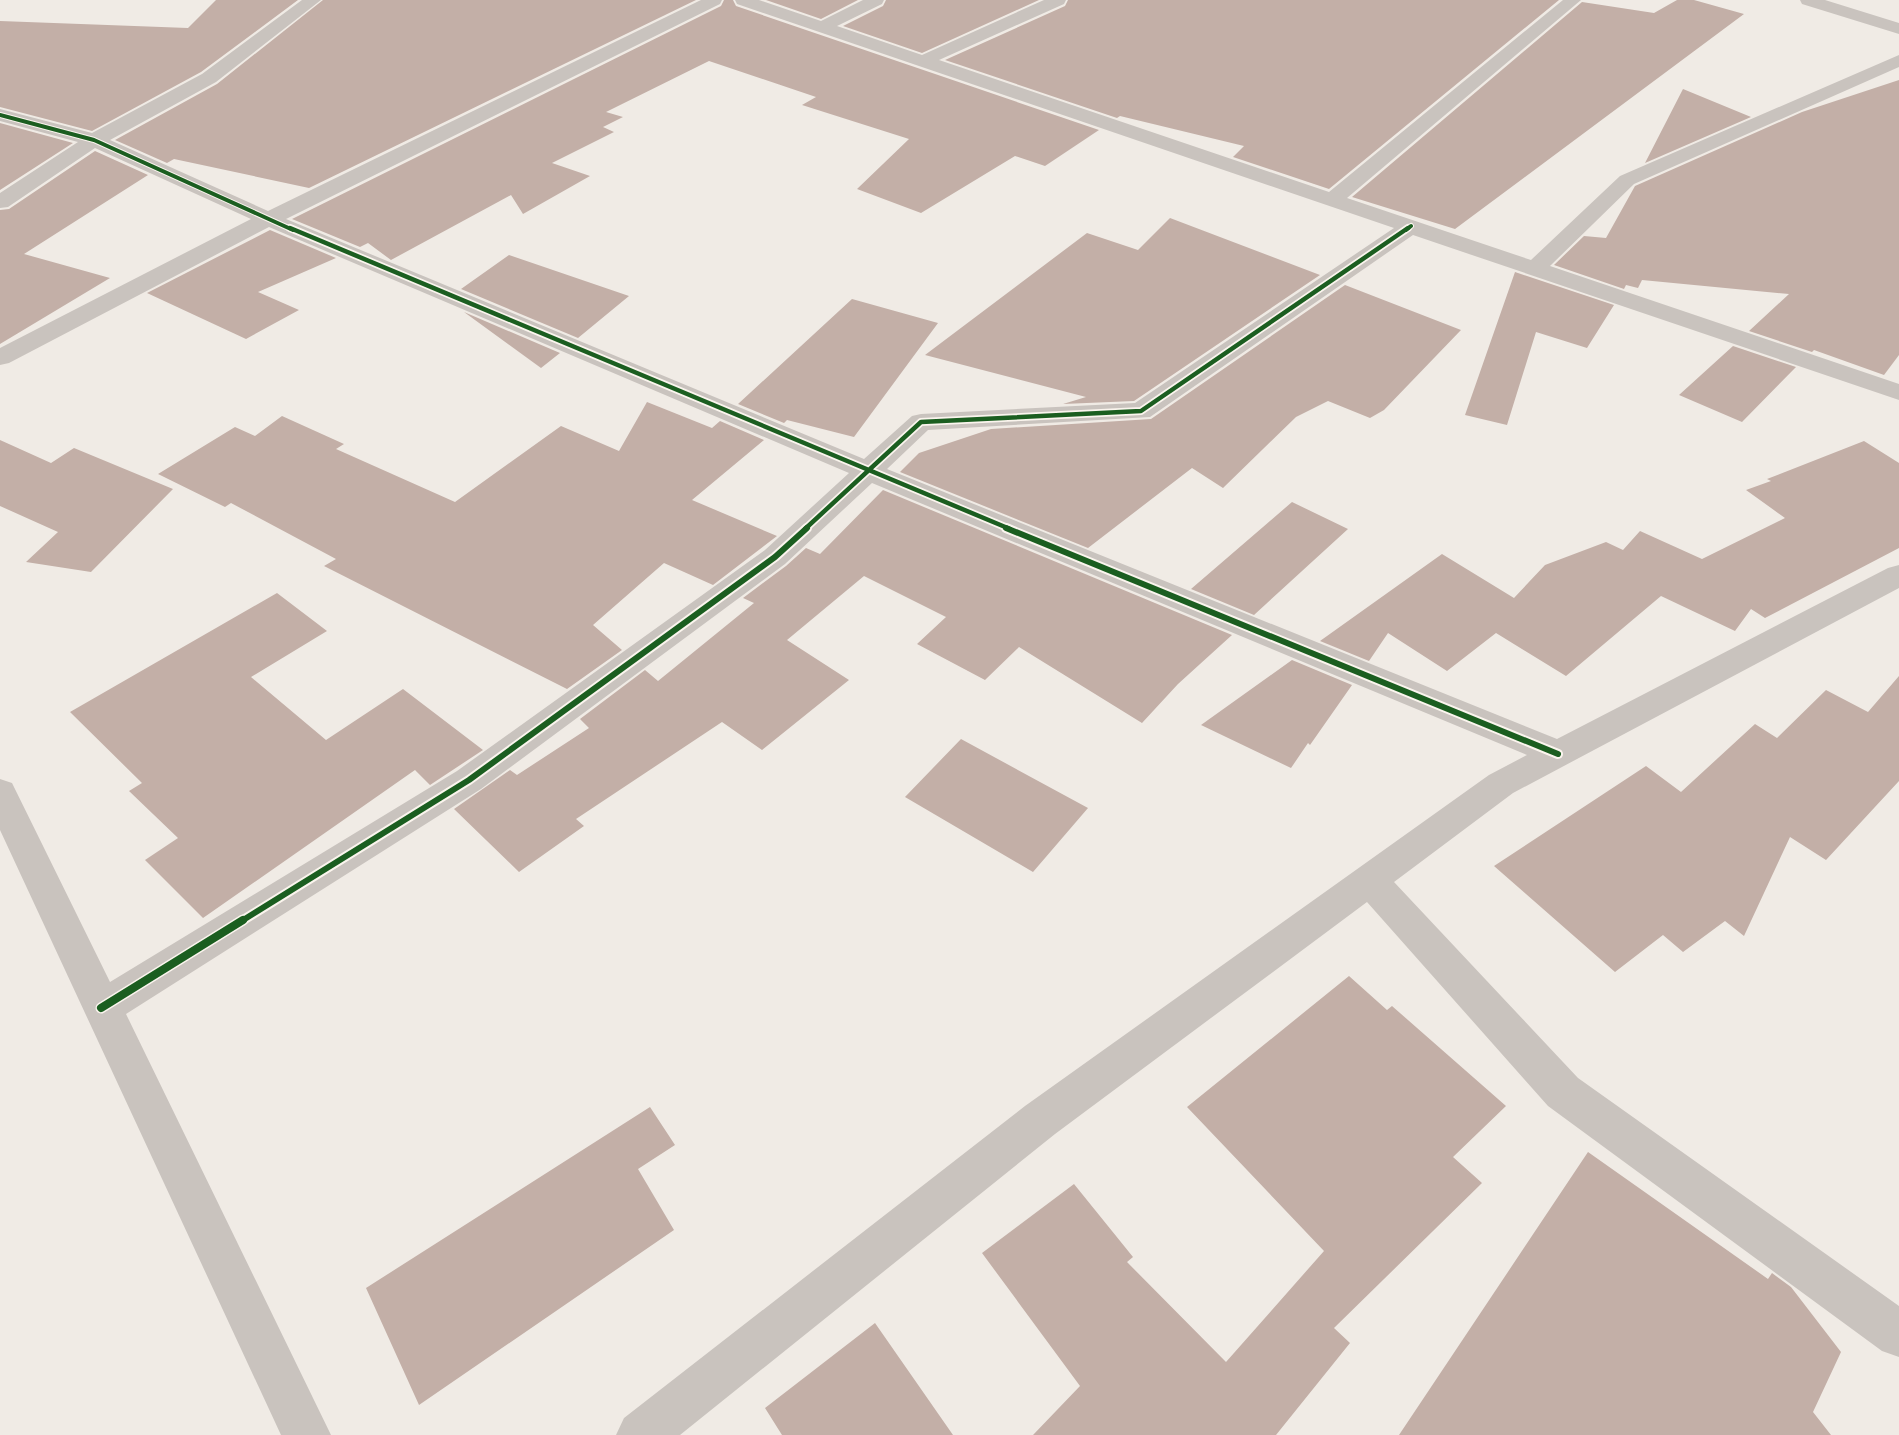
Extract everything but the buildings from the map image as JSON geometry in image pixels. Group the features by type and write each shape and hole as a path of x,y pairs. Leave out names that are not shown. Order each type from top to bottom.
{"street":[{"path":"0,202 94,140 209,78 313,0"},
{"path":"0,358 268,219 714,0"},
{"path":"743,0 1899,392"},
{"path":"822,27 876,0"},
{"path":"924,61 1059,0"},
{"path":"1332,200 1573,0"},
{"path":"1808,0 1899,29"},
{"path":"1535,268 1627,180 1899,60"},
{"path":"0,115 94,140 268,219 868,471 1558,754"},
{"path":"101,1008 468,780 775,557 921,422 1141,411 1411,226"},
{"path":"641,1435 1040,1120 1501,784 1899,575"},
{"path":"0,793 306,1435"},
{"path":"1370,880 1563,1092 1899,1334"}],"cycle path":[{"path":"0,115 94,140 268,219 868,471 1558,754"},
{"path":"101,1008 469,780 775,557 921,422 1141,411 1411,226"}]}
